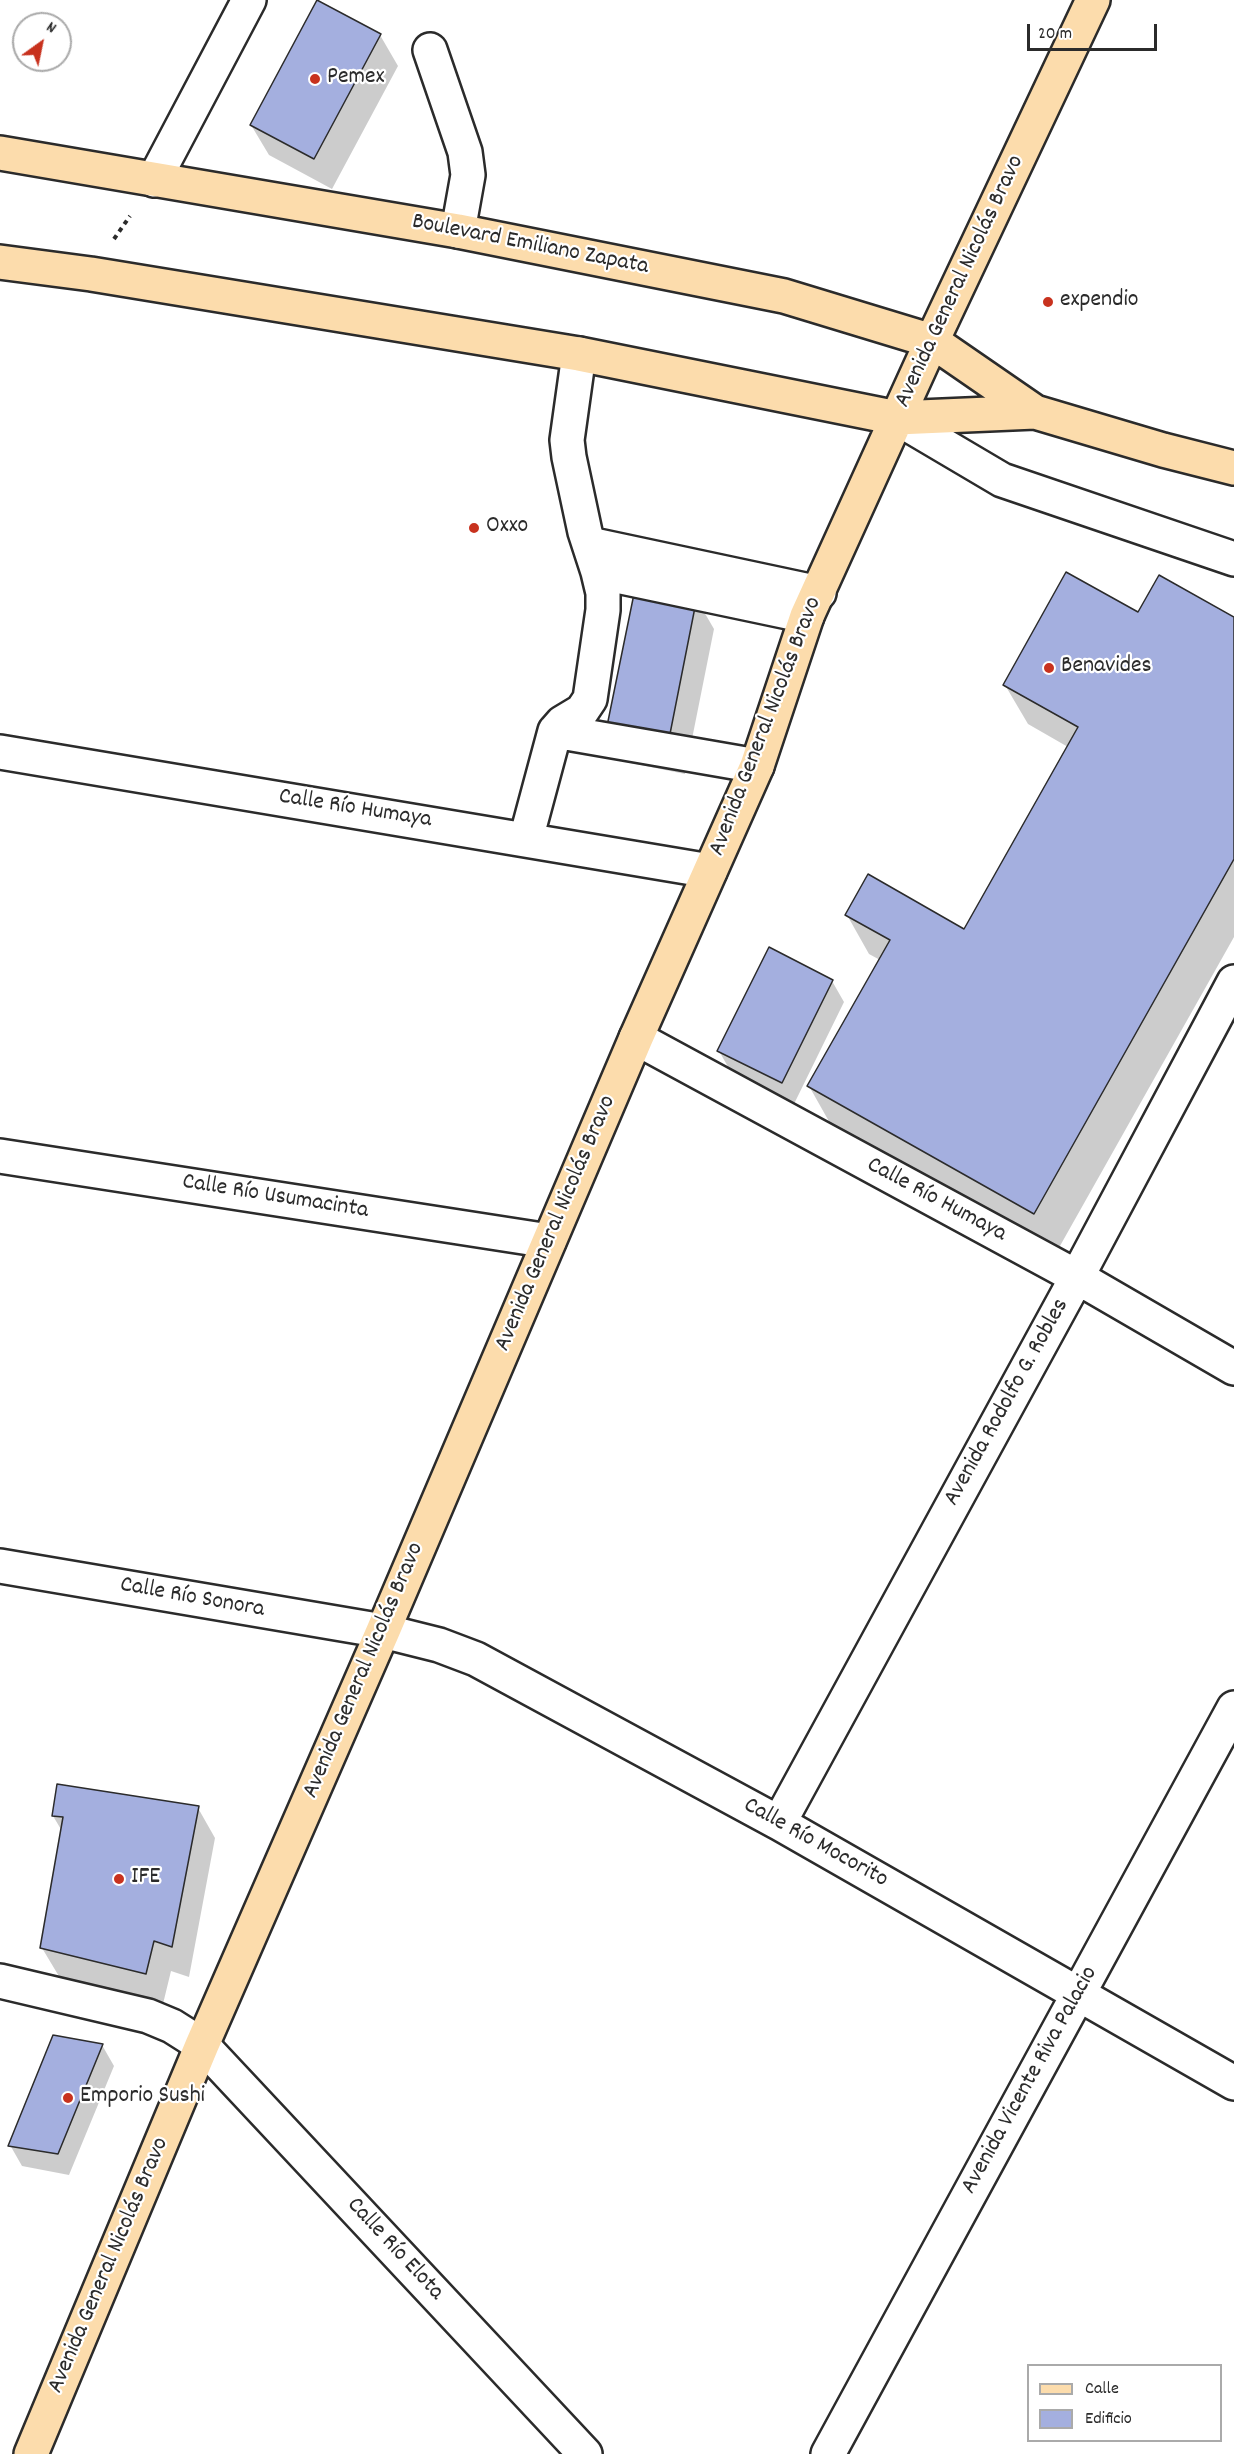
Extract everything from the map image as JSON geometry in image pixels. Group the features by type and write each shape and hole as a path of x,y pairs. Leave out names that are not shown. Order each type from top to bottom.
{"main road":[{"name":"Avenida General Nicolás Bravo","path":"31,2454 202,2045 383,1631 636,1038 757,766 813,604 1084,3"},
{"name":"Boulevard Emiliano Zapata","path":"0,153 458,231 784,296 932,340 1035,412 1163,450 1234,468"},
{"name":"Boulevard Emiliano Zapata","path":"0,261 579,354 897,418 1035,412"}],"street":[{"path":"154,180 249,0"},
{"path":"430,50 465,152 468,175 458,231"},
{"path":"526,839 555,731 562,723 582,711 590,699 603,610 603,593 568,457 567,440 579,354"},
{"name":"Boulevard Emiliano Zapata","path":"897,418 1002,480 1234,559"},
{"path":"594,558 813,604"},
{"path":"555,731 757,766"},
{"name":"Calle Río Humaya","path":"0,752 710,871"},
{"name":"Avenida Rodolfo G. Robles","path":"778,1823 1077,1277 1234,982"},
{"name":"Calle Río Humaya","path":"636,1038 1077,1277 1234,1368"},
{"name":"Calle Río Usumacinta","path":"0,1156 549,1241"},
{"name":"Calle Río Sonora","path":"0,1566 383,1631"},
{"name":"Calle Río Mocorito","path":"383,1631 439,1645 476,1659 778,1823 1234,2083"},
{"name":"Avenida Vicente Riva Palacio","path":"828,2454 1234,1708"},
{"name":"Calle Río Elota","path":"0,1981 148,2016 172,2026 202,2045 585,2454"}],"path":[{"path":"91,274 154,180"}],"building":[{"name":"Pemex","path":"317,0 381,34 314,159 250,125"},
{"path":"1066,572 1138,612 1159,575 1234,617 1234,859 1034,1214 807,1086 890,940 845,915 868,874 964,929 1078,727 1003,685"},
{"path":"636,584 697,597 668,744 606,731"},
{"path":"769,947 833,980 782,1083 717,1051"},
{"name":"IFE","path":"57,1784 199,1806 172,1947 154,1941 146,1974 40,1948 63,1817 52,1816"},
{"path":"53,2035 103,2044 58,2154 8,2146"}],"place":[{"name":"Pemex","path":"315,79"},
{"name":"expendio","path":"1048,302"},
{"name":"Oxxo","path":"474,528"},
{"name":"Benavides","path":"1049,668"},
{"name":"IFE","path":"119,1879"},
{"name":"Emporio Sushi","path":"68,2098"}]}
